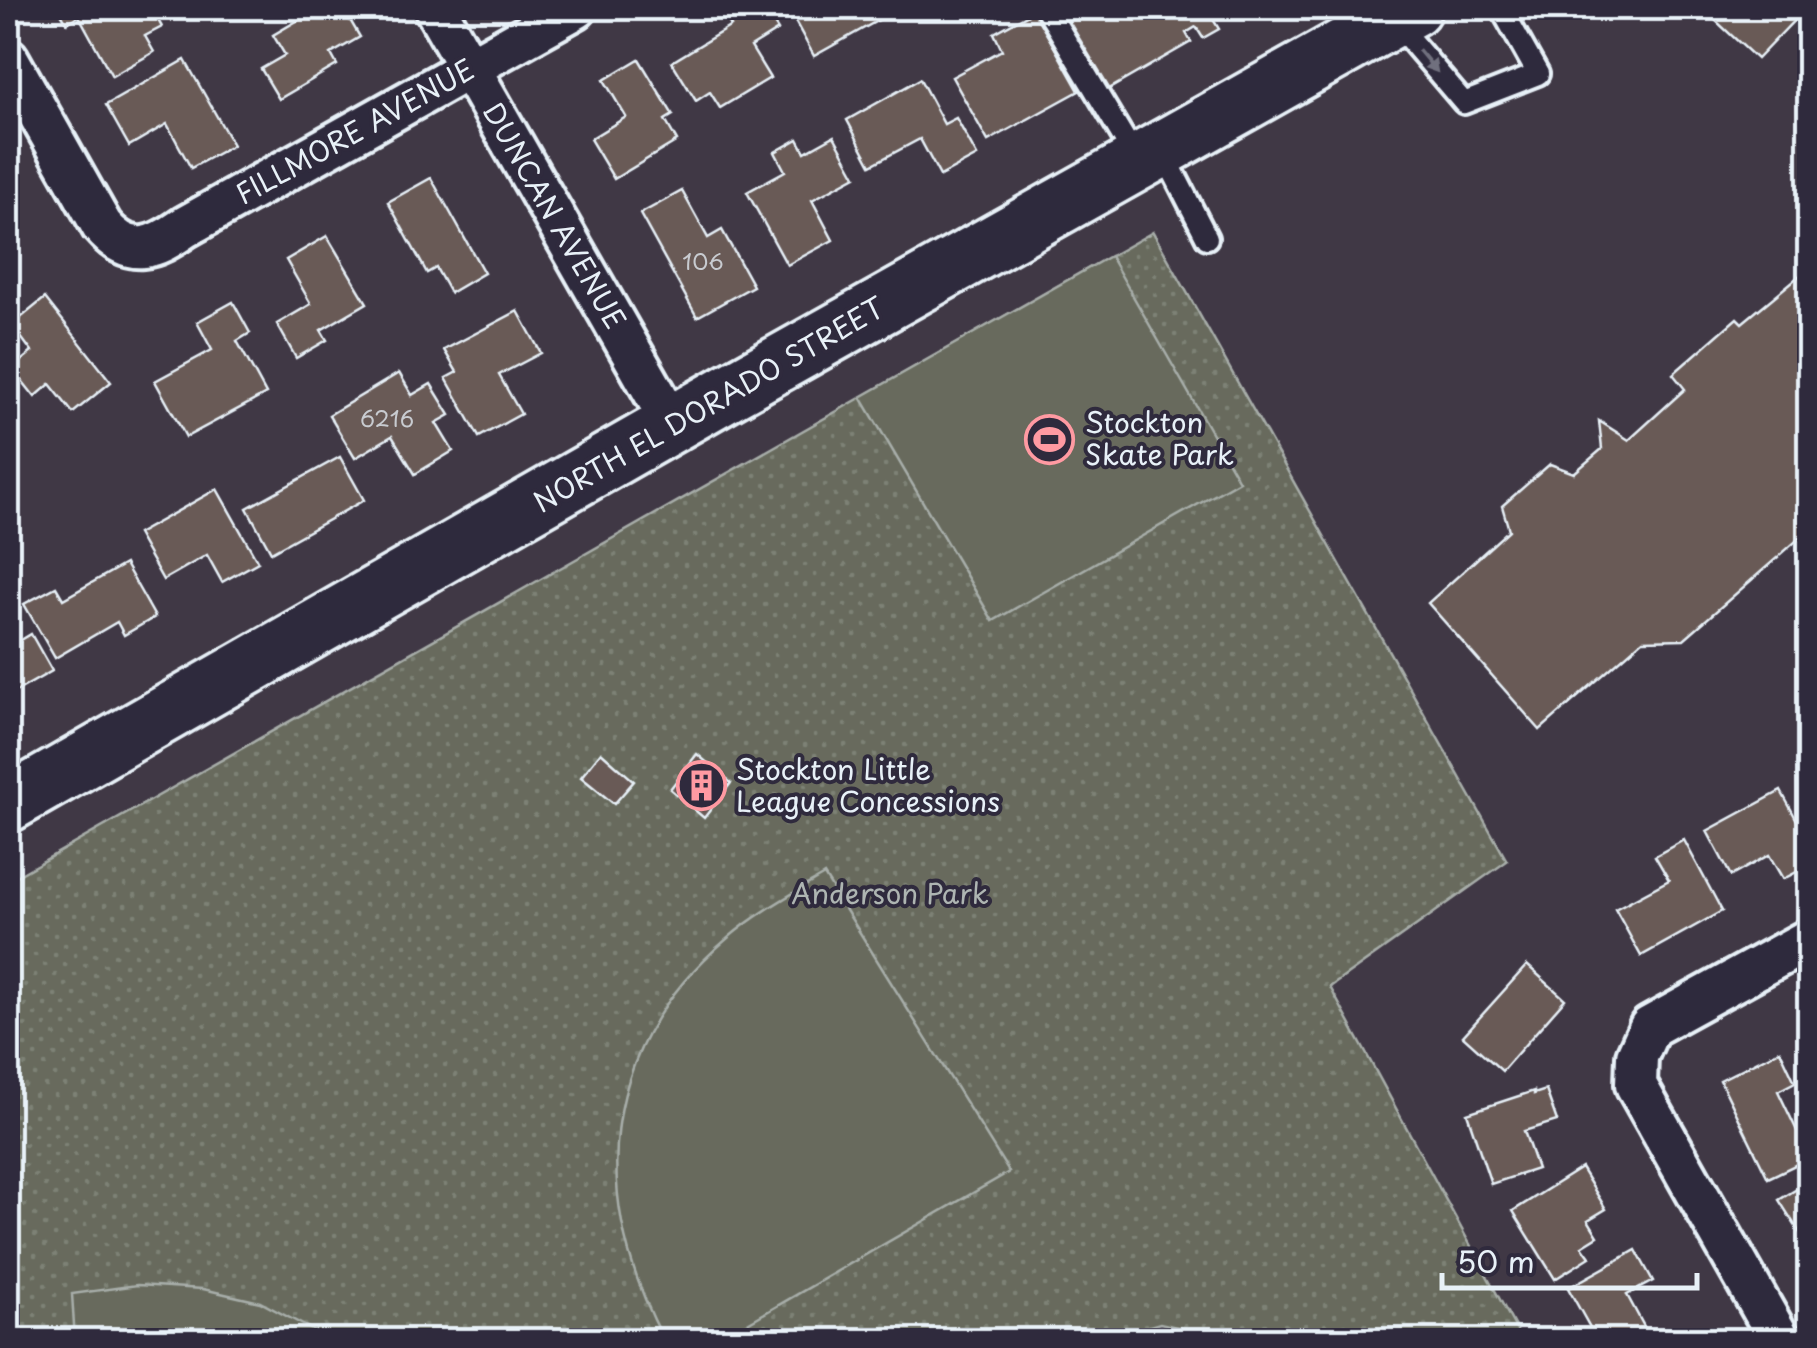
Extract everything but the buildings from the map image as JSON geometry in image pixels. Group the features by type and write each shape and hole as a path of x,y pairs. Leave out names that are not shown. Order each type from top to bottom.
{"main road":[{"name":"NORTH EL DORADO STREET","path":"8,804 1150,157 1386,15"}],"street":[{"name":"DUNCAN AVENUE","path":"435,8 672,425"},
{"name":"FILLMORE AVENUE","path":"8,59 102,226 115,241 132,248 160,244 576,8"},
{"path":"1780,1340 1636,1085 1637,1056 1650,1027 1810,939"}],"lane":[{"path":"1046,8 1207,238"},
{"path":"1386,15 1464,104 1538,74 1501,8"}],"green space":[{"name":"Anderson Park","path":"1153,232 1507,861 1330,987 1522,1340 1232,1340 1160,1323 1100,1340 8,1340 8,881"},
{"name":"Stockton Skate Park","path":"1110,256 1239,481 993,621 861,397"},
{"path":"824,875 1009,1172 718,1340 664,1340 640,1286 624,1231 617,1178 619,1126 630,1075 652,1027 685,981 739,929"},
{"path":"137,1285 203,1289 260,1302 331,1340 75,1340 72,1294"}],"place":[{"name":"Stockton Skate Park","path":"1050,439"},
{"name":"Stockton Little League Concessions","path":"701,786"}]}
